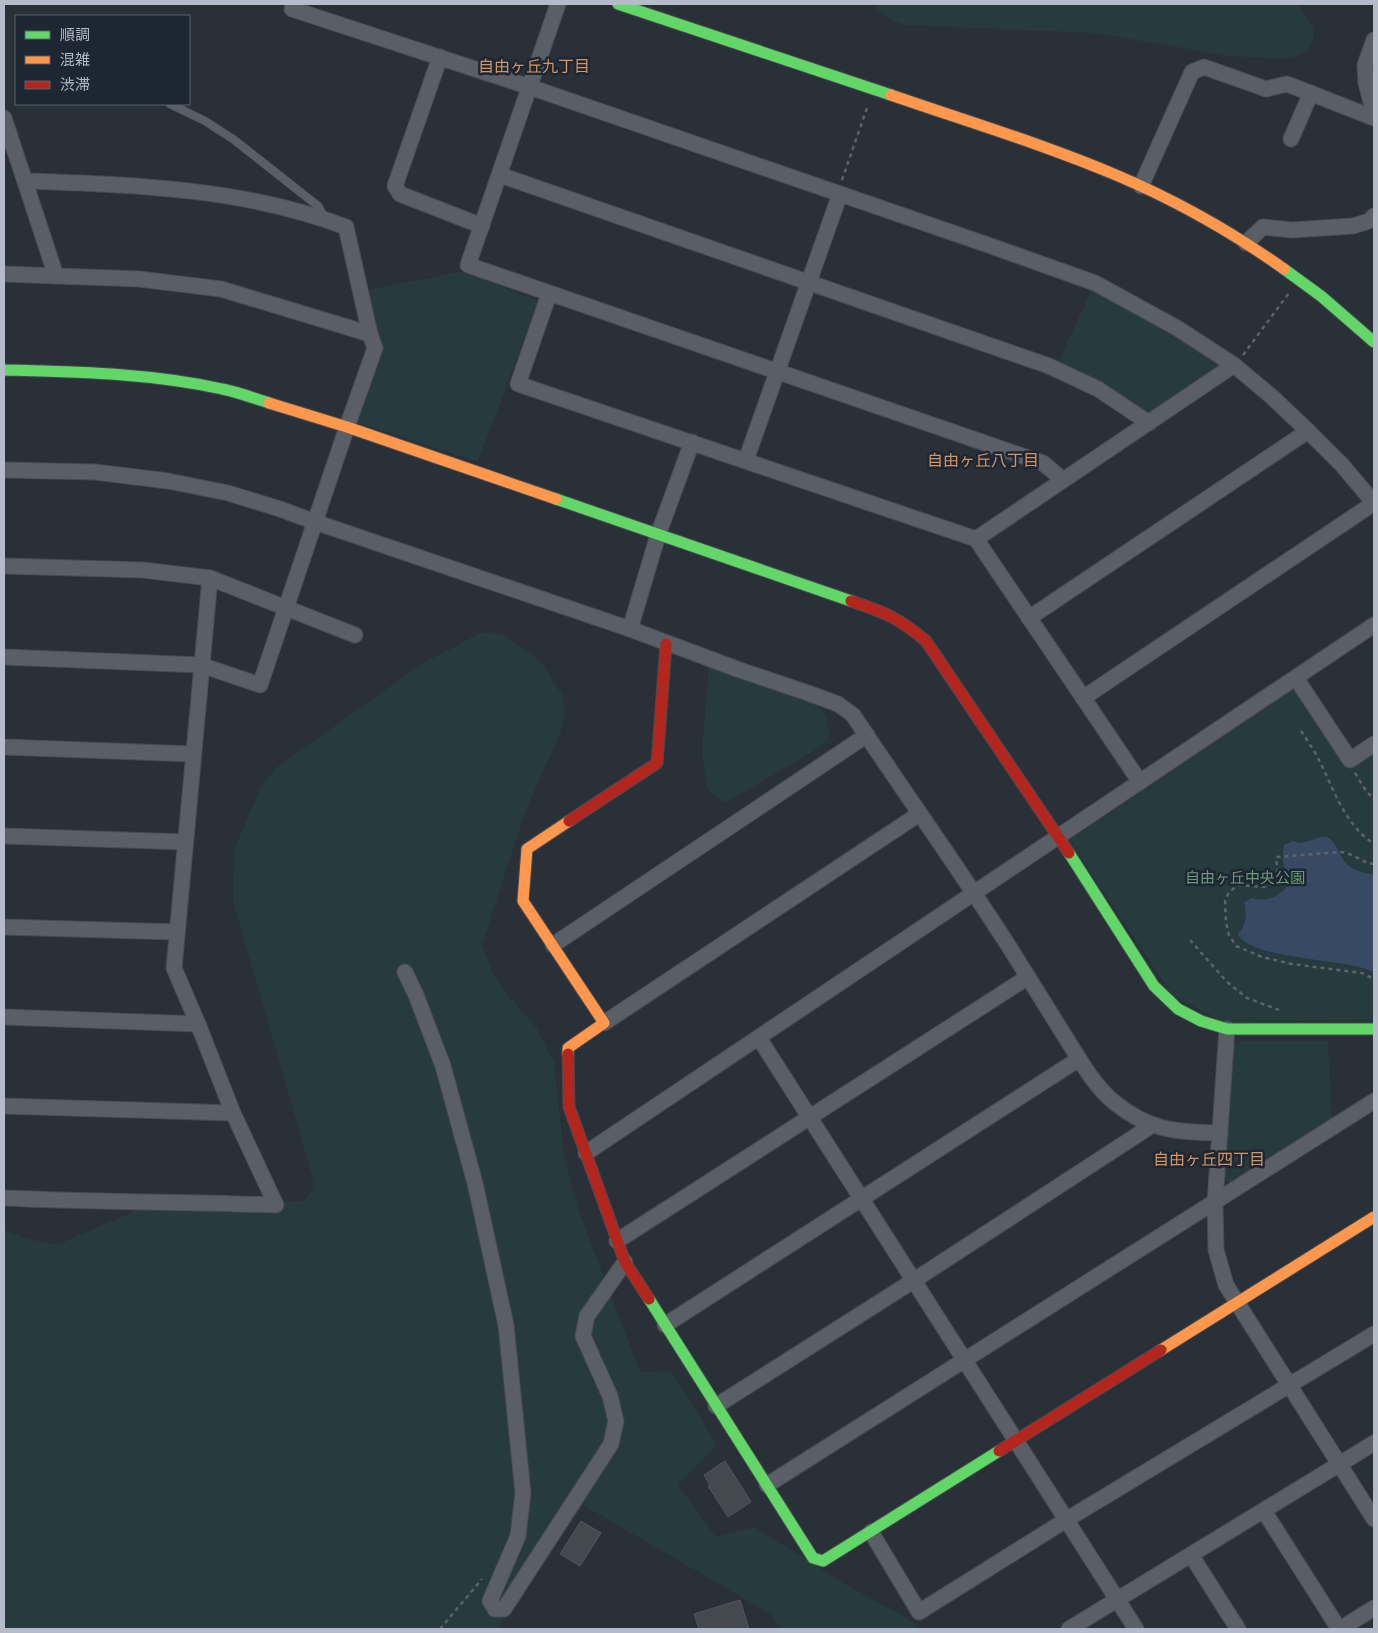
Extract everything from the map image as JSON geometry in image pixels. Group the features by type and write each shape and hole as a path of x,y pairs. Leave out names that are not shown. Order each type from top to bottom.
{"street":[{"path":"294,4 292,9 530,87 991,246 1095,284 1177,328 1234,365 1271,396 1342,465 1374,503 1083,698"},
{"path":"558,4 468,264 549,294 1043,463 1063,480"},
{"path":"618,4 1039,145 1104,169 1190,210 1246,243 1299,279 1352,321 1374,342"},
{"path":"1374,40 1365,65 1366,83 1374,113"},
{"path":"440,57 396,186 400,194 482,226"},
{"path":"1141,186 1192,72 1204,67 1266,89 1287,84 1374,118"},
{"path":"1291,139 1311,93"},
{"path":"4,118 56,276"},
{"path":"500,174 1049,366 1098,389 1149,423"},
{"path":"4,657 201,665 260,685 375,348 370,334 346,227 324,219 264,204 204,192 120,184 26,181"},
{"path":"746,460 839,194"},
{"path":"1246,243 1263,227 1292,230 1353,226 1369,221 1374,216"},
{"path":"4,274 139,279 221,289 370,334"},
{"path":"549,294 518,384 976,539 1140,782"},
{"path":"976,539 1234,365"},
{"path":"4,370 88,372 161,378 223,389 347,427 823,593 882,611 906,624 926,641 1058,836 1154,986 1178,1009 1201,1021 1227,1029 1374,1030"},
{"path":"1029,618 1308,431"},
{"path":"630,629 658,535 692,442"},
{"path":"4,470 95,472 168,481 228,493 280,509 630,629 666,644 838,704 853,715 974,892 1098,1086 1112,1101 1151,1126 1180,1132 1220,1133"},
{"path":"4,566 143,570 210,578 355,635"},
{"path":"4,1198 276,1206 234,1113 174,968 210,578"},
{"path":"586,1153 1374,625"},
{"path":"604,1022 523,901 527,850 657,763 666,644"},
{"path":"1296,678 1350,760 1374,744"},
{"path":"553,945 867,735"},
{"path":"4,746 193,754"},
{"path":"919,814 604,1022 568,1048 569,1107 625,1262 812,1558 823,1561 871,1532 1374,1217"},
{"path":"4,836 185,842"},
{"path":"4,927 177,932"},
{"path":"404,972 416,995 443,1066 475,1183 506,1325 523,1493 518,1536 490,1601 495,1609 504,1610 611,1444 616,1421 610,1396 583,1336 587,1316 625,1262"},
{"path":"617,1241 1028,977"},
{"path":"4,1017 198,1024"},
{"path":"1227,1029 1215,1202 1216,1250 1226,1286 1374,1519"},
{"path":"759,1038 1136,1629"},
{"path":"665,1325 1079,1058"},
{"path":"767,1485 1374,1101"},
{"path":"4,1106 234,1113"},
{"path":"716,1406 913,1281 1151,1126"},
{"path":"871,1532 919,1612 1066,1520 1374,1334"},
{"path":"1069,1629 1374,1443"},
{"path":"1264,1511 1339,1629 1374,1608"},
{"path":"1190,1555 1238,1629"}],"lane":[{"path":"172,105 205,121 233,139 318,206 324,219"}],"path":[{"path":"839,194 873,90"},
{"path":"1234,365 1240,360 1299,279"},
{"path":"1301,731 1319,760 1330,785 1356,829 1374,844"},
{"path":"1350,760 1366,791 1374,800"},
{"path":"1374,864 1367,863 1345,852 1277,857 1278,874 1272,884 1263,887 1239,885 1229,892 1225,901 1229,935 1236,946 1262,957 1292,964 1362,972 1374,979"},
{"path":"1190,940 1227,982 1247,998 1286,1012"},
{"path":"440,1629 482,1579"}],"green space":[{"path":"873,4 1297,4 1313,28 1313,38 1309,48 1301,55 1283,59 1230,56 1095,33 905,25 879,12"},
{"path":"465,271 538,301 478,462 354,421 380,348 368,290"},
{"path":"1091,291 1126,307 1219,361 1219,367 1151,412 1145,411 1104,385 1058,363"},
{"path":"489,632 503,635 540,661 563,696 565,712 561,731 526,810 482,945 493,974 512,1000 536,1027 554,1062 564,1154 578,1209 640,1372 671,1371 717,1445 678,1485 716,1537 754,1527 848,1586 912,1621 919,1629 781,1629 772,1615 583,1505 498,1629 4,1629 4,1230 31,1239 59,1244 161,1200 191,1193 287,1202 302,1201 309,1196 314,1182 233,901 234,850 261,787 276,768 423,663 477,634"},
{"path":"709,665 807,697 826,716 830,738 811,753 725,803 707,788 702,751"},
{"name":"自由ヶ丘中央公園","path":"1294,689 1346,767 1374,748 1374,1020 1223,1022 1172,995 1069,840"},
{"path":"1240,1041 1328,1041 1332,1120 1230,1183 1225,1180 1233,1046"}],"water":[{"path":"1327,837 1331,840 1345,862 1353,869 1374,874 1374,972 1361,967 1278,954 1260,949 1246,943 1238,934 1246,919 1244,902 1252,898 1269,899 1285,889 1284,845 1293,841 1301,843"}],"building":[{"path":"725,1461 751,1502 728,1517 708,1486 710,1485 704,1475"},
{"path":"581,1521 601,1533 580,1566 560,1554"},
{"path":"740,1600 749,1629 699,1629 694,1614"}],"traffic: fast":[{"path":"618,4 891,95"},
{"path":"1284,269 1321,296 1374,342"},
{"path":"4,370 141,376 228,390 269,403"},
{"path":"556,499 851,601"},
{"path":"1069,853 1154,986 1178,1009 1201,1021 1227,1029 1374,1029"},
{"path":"649,1299 813,1558 823,1561 999,1451"}],"traffic: slow":[{"path":"891,95 1061,153 1138,185 1203,218 1244,242 1284,269"},
{"path":"269,403 347,427 556,499"},
{"path":"568,1054 568,1048 604,1023 523,901 527,849 569,821"},
{"path":"1161,1350 1374,1217"}],"traffic: jam":[{"path":"851,601 891,616 926,641 1069,853"},
{"path":"569,821 657,763 666,644"},
{"path":"568,1054 569,1107 625,1262 649,1299"},
{"path":"999,1451 1161,1350"}],"district":[{"name":"自由ヶ丘九丁目","path":"534,66"},
{"name":"自由ヶ丘八丁目","path":"983,460"},
{"name":"自由ヶ丘四丁目","path":"1209,1159"}]}
